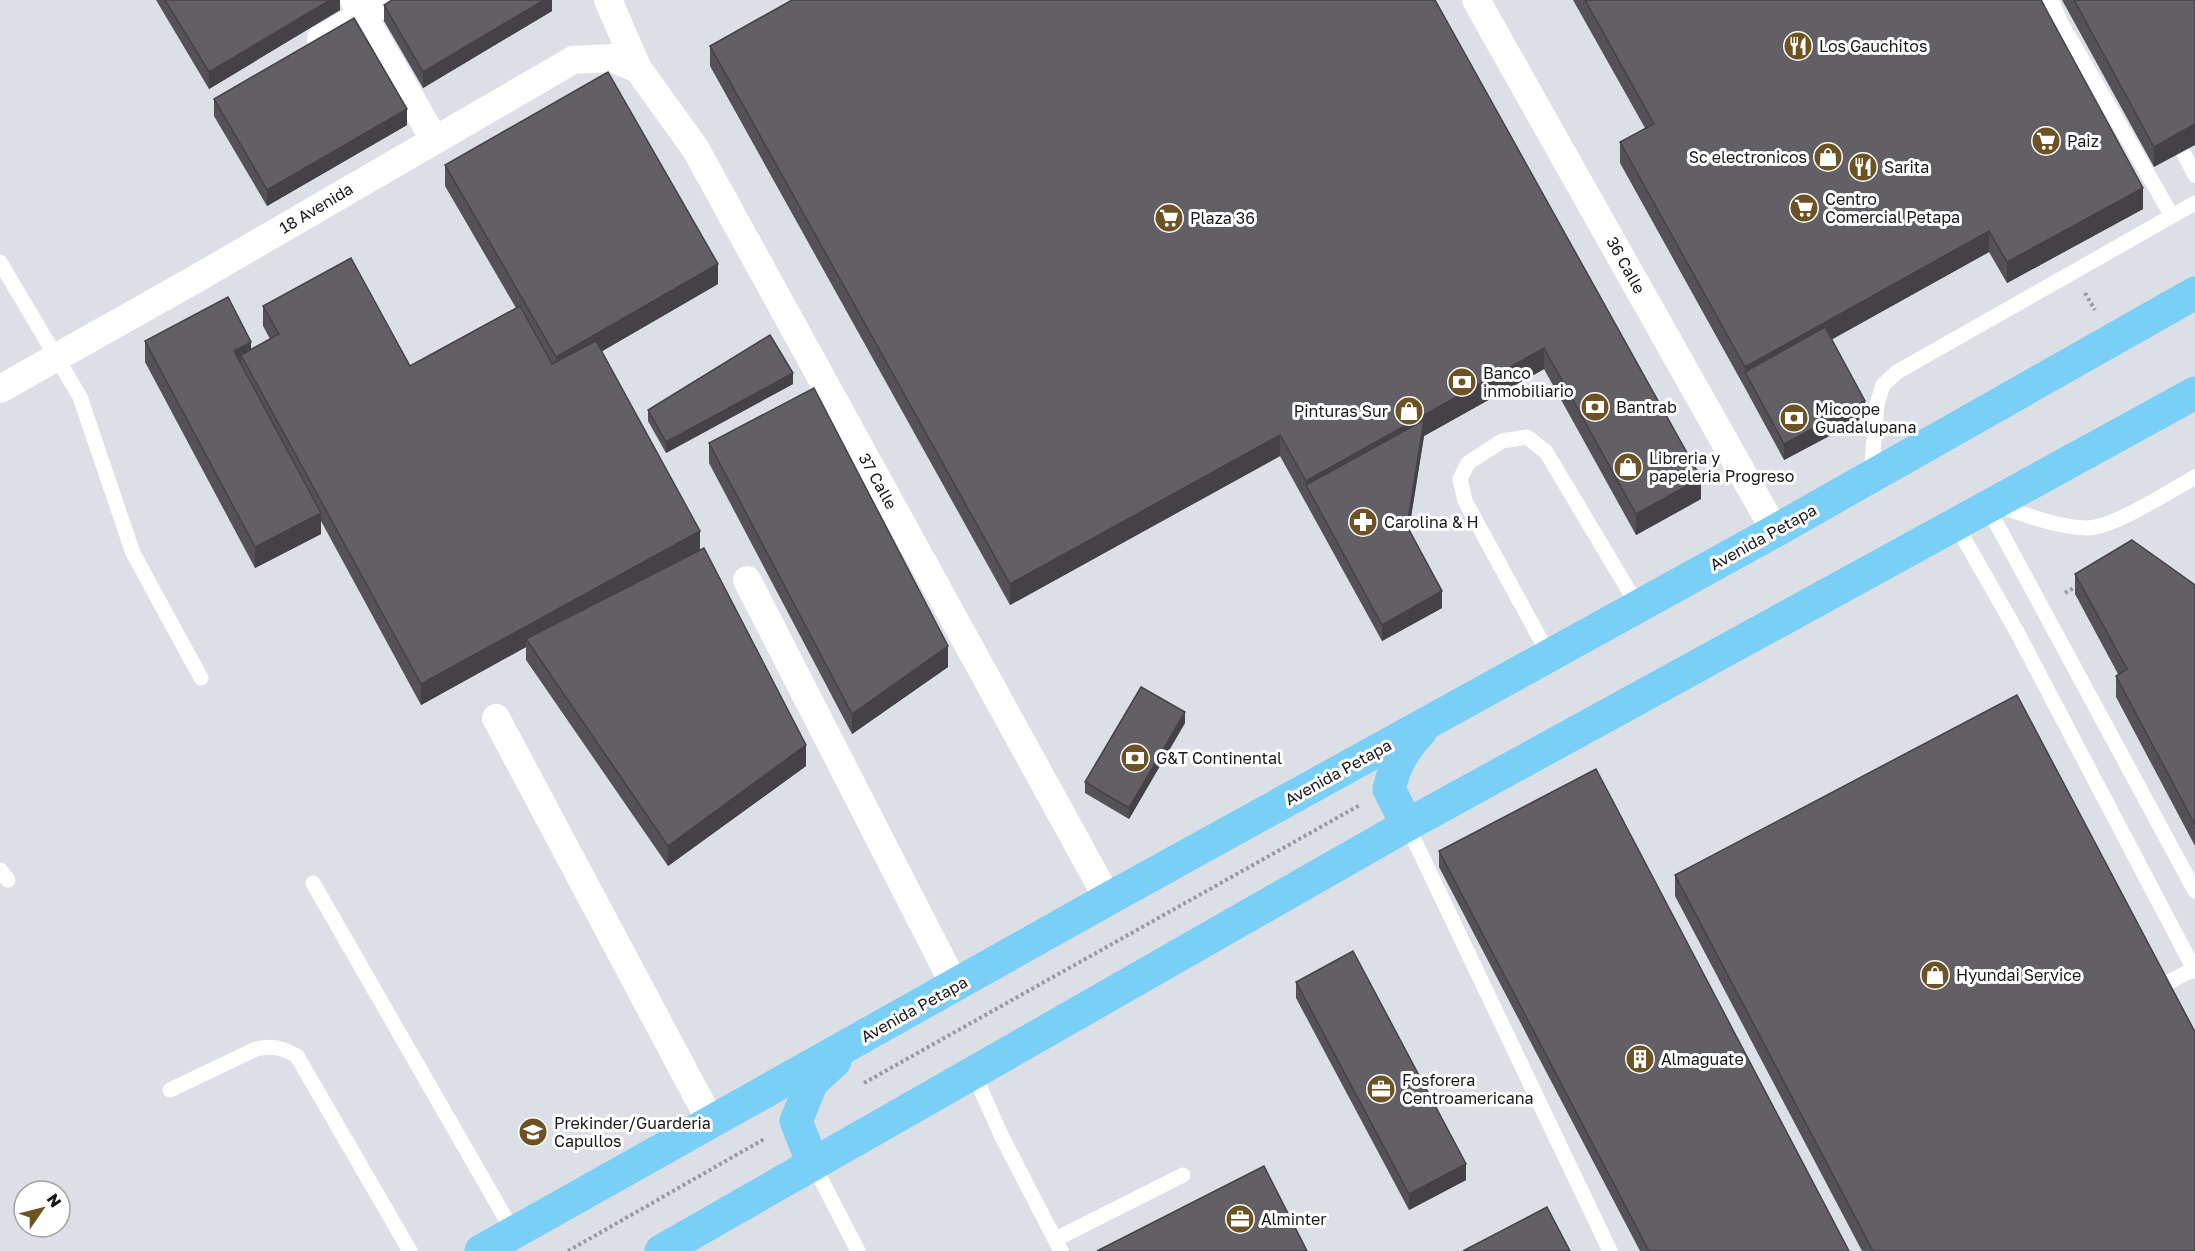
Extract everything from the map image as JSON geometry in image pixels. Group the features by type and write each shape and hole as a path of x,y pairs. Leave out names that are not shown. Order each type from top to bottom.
{"main road":[{"name":"Avenida Petapa","path":"482,1251 1108,899 1775,531 2195,293"},
{"path":"661,1251 1407,825 2195,393"},
{"path":"1407,825 1389,789 1395,767 1405,748 1431,720"},
{"path":"813,1164 796,1121 812,1082 859,1039"}],"street":[{"path":"302,50 358,7 389,0"},
{"name":"37 Calle","path":"608,0 638,69 695,148 1108,899"},
{"name":"36 Calle","path":"1476,0 1775,531"},
{"path":"358,7 434,139"},
{"name":"18 Avenida","path":"0,389 195,280 573,60 612,58 638,69"},
{"path":"747,580 955,986"},
{"path":"496,718 711,1122"}],"lane":[{"path":"2050,0 2172,216"},
{"path":"2183,152 2195,175"},
{"path":"1871,475 1877,404 1883,385 1897,372 2195,203"},
{"path":"0,262 80,397 133,553 201,678"},
{"path":"1549,655 1465,501 1460,479 1468,463 1502,441 1527,437 1546,452 1638,606"},
{"path":"1989,505 2051,523 2089,528 2125,516 2195,477"},
{"path":"1989,505 2195,891"},
{"path":"1955,523 2017,632 2194,970 2142,996"},
{"path":"1407,825 1610,1251"},
{"path":"313,883 514,1233"},
{"path":"170,1090 263,1047 283,1048 297,1056 410,1251"},
{"path":"973,1072 1002,1137 1058,1245 1183,1175"},
{"path":"813,1164 858,1251"}],"path":[{"path":"2061,595 2082,584"}],"building":[{"path":"165,0 330,0 209,72"},
{"path":"392,0 544,0 423,72 384,5"},
{"name":"Plaza 36","path":"792,0 1435,0 1701,478 1636,514 1544,348 1306,481 1280,435 1010,584 710,46"},
{"name":"Centro Comercial Petapa","path":"1585,0 2041,0 2143,188 2007,262 1989,231 1745,367 1620,142 1654,124"},
{"path":"2074,0 2195,0 2195,124 2154,147"},
{"path":"354,18 407,109 267,190 214,99"},
{"path":"608,72 718,264 556,357 445,165"},
{"path":"351,258 410,366 520,306 552,364 596,341 700,531 421,684 241,355 279,334 263,306"},
{"path":"228,297 251,342 234,351 321,513 255,547 145,341"},
{"path":"1825,327 1865,401 1784,444 1745,372"},
{"path":"770,335 793,373 666,442 648,410"},
{"path":"814,388 948,646 852,714 709,443"},
{"name":"Carolina & H","path":"1424,420 1407,526 1442,591 1382,625 1306,485"},
{"path":"2132,540 2195,585 2195,825 2116,676 2127,669 2075,574"},
{"path":"704,548 806,745 668,846 526,639"},
{"name":"G&T Continental","path":"1141,687 1185,712 1129,808 1085,782"},
{"name":"Hyundai Service","path":"2017,695 2195,1032 2195,1251 1873,1251 1675,875"},
{"name":"Almaguate","path":"1596,769 1849,1251 1649,1251 1439,851"},
{"name":"Fosforera Centroamericana","path":"1353,951 1466,1164 1409,1194 1296,982"},
{"path":"1264,1166 1307,1251 1097,1251"},
{"path":"1547,1207 1570,1251 1463,1251"}],"place":[{"name":"Los Gauchitos","path":"1798,46"},
{"name":"Paiz","path":"2046,141"},
{"name":"Sc electronicos","path":"1828,157"},
{"name":"Sarita","path":"1863,167"},
{"name":"Centro Comercial Petapa","path":"1804,208"},
{"name":"Plaza 36","path":"1169,218"},
{"name":"Banco inmobiliario","path":"1462,382"},
{"name":"Bantrab","path":"1595,407"},
{"name":"Pinturas Sur","path":"1409,411"},
{"name":"Micoope Guadalupana","path":"1794,418"},
{"name":"Libreria y papeleria Progreso","path":"1628,467"},
{"name":"Carolina & H","path":"1363,522"},
{"name":"G&T Continental","path":"1135,758"},
{"name":"Hyundai Service","path":"1935,975"},
{"name":"Almaguate","path":"1640,1059"},
{"name":"Fosforera Centroamericana","path":"1381,1089"},
{"name":"Prekinder/Guarderia Capullos","path":"533,1132"},
{"name":"Alminter","path":"1240,1219"}]}
